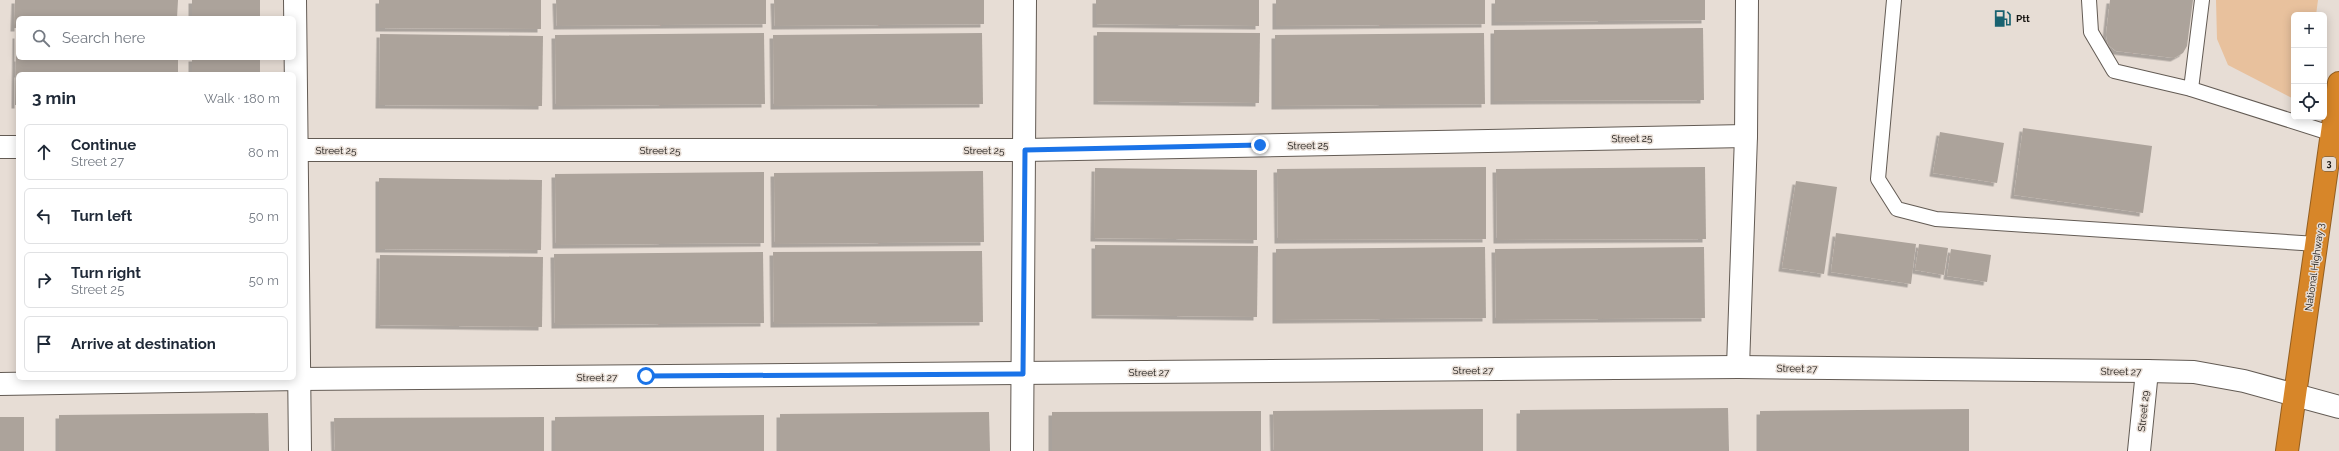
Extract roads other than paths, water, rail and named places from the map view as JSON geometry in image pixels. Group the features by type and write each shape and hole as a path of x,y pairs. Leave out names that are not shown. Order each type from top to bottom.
{"highway":[{"name":"National Highway 3","path":"2287,451 2339,83"}],"street":[{"path":"295,0 295,16"},
{"path":"1022,451 1025,150 1024,0"},
{"path":"1738,368 1746,136 1747,0"},
{"path":"295,60 295,72"},
{"name":"Street 25","path":"296,150 1025,150 1746,136"},
{"path":"0,147 16,147"},
{"path":"296,196 300,451"},
{"name":"Street 27","path":"296,379 1738,368 2148,371 2194,372 2237,379 2339,407"},
{"name":"Street 29","path":"2139,451 2148,371"},
{"name":"Street 27","path":"0,384 240,380"}],"lane":[{"path":"1894,0 1878,179 1897,209 1936,219 2317,244"},
{"path":"2089,0 2091,32 2114,71 2191,89 2333,134"},
{"path":"2191,89 2202,0"}],"place":[{"name":"Ptt","path":"2003,18"}]}
